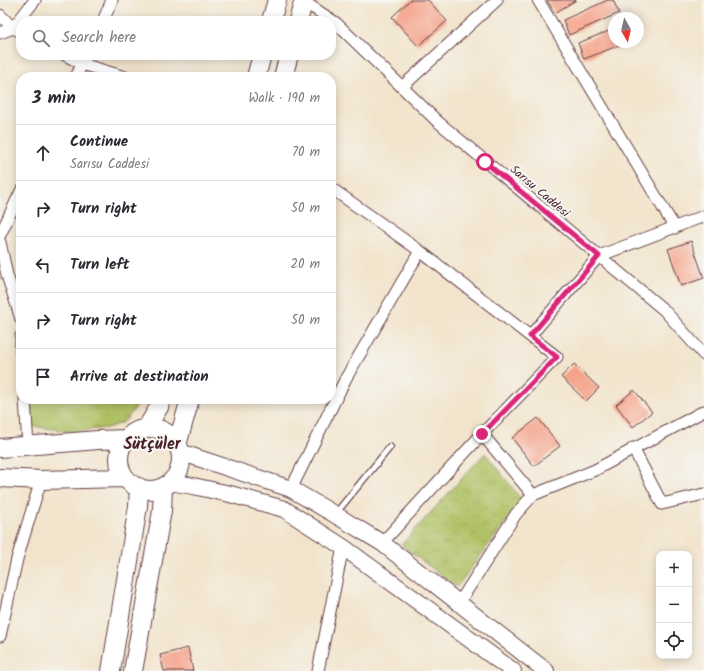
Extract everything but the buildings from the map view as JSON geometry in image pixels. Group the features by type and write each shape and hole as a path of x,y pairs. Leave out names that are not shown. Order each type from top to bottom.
{"main road":[{"path":"272,16 277,0"},
{"path":"300,16 304,1"},
{"path":"257,72 261,60"},
{"path":"284,72 288,60"},
{"path":"146,428 160,404"},
{"path":"0,478 132,483 147,490 166,485 176,476 179,469 179,449 189,404"},
{"path":"111,671 138,506 132,483 119,462 120,454 126,439 132,434 146,428 161,430 173,439 179,449 291,489 334,514 382,544 546,671"},
{"path":"0,448 126,439"},
{"path":"166,485 193,486 230,494 284,509 344,547 513,671"},
{"path":"133,671 166,485"}],"street":[{"path":"25,16 35,0"},
{"path":"105,16 112,0"},
{"path":"402,87 497,0"},
{"path":"538,0 675,228"},
{"name":"Sarısu Caddesi","path":"304,1 326,16"},
{"path":"0,14 16,29"},
{"name":"Sarısu Caddesi","path":"336,23 437,120 664,310 703,353"},
{"path":"0,33 16,30"},
{"path":"78,72 84,60"},
{"path":"86,60 114,72"},
{"path":"336,192 420,251 557,357 482,434 382,544"},
{"path":"0,235 16,201"},
{"path":"530,336 599,256 704,216"},
{"path":"0,242 7,275 16,303"},
{"path":"336,398 346,378 420,251"},
{"path":"25,404 28,446"},
{"path":"291,489 333,404"},
{"path":"459,603 516,514 533,495 595,470 704,411"},
{"path":"482,434 533,495"},
{"path":"634,448 662,504 704,494"},
{"path":"0,636 17,559 41,480"},
{"path":"318,671 344,547"}],"lane":[{"path":"334,514 390,447"}],"green space":[{"path":"29,404 139,404 124,422 107,428 71,432 32,426"},
{"path":"485,453 522,500 457,587 401,545"}],"district":[{"name":"Sütçüler","path":"152,443"}],"route":[{"path":"482,434 557,357 530,336 599,256 485,162"}]}
